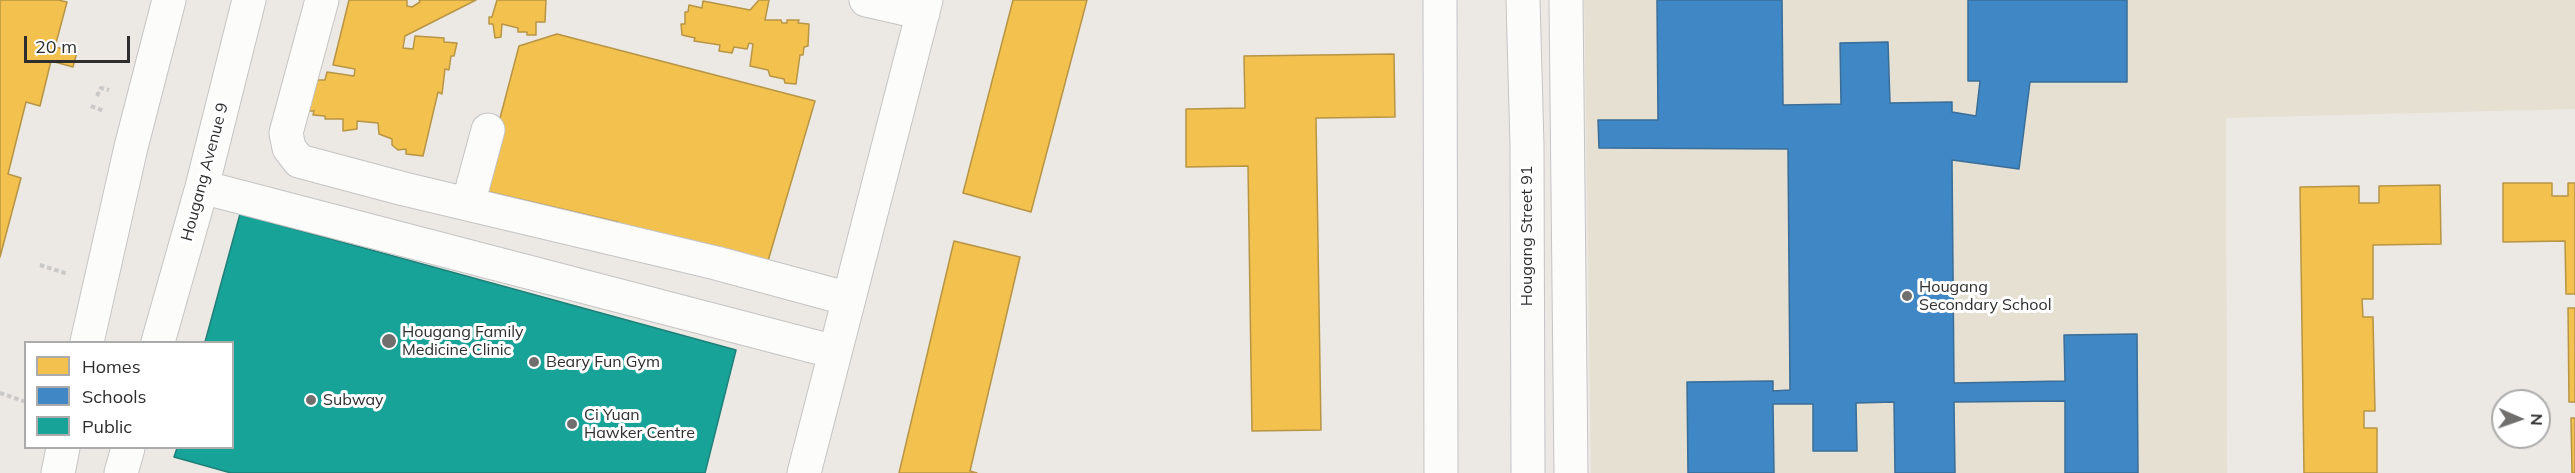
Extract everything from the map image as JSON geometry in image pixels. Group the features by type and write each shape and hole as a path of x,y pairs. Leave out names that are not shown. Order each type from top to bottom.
{"street":[{"path":"87,341 131,147 169,0"},
{"name":"Hougang Avenue 9","path":"158,341 202,187 249,0"},
{"path":"322,0 286,133 289,148 299,160 468,204 716,263 849,299"},
{"path":"804,473 925,7 866,0"},
{"path":"1440,0 1441,473"},
{"name":"Hougang Street 91","path":"1523,0 1527,145 1528,473"},
{"path":"1566,0 1571,473"},
{"path":"468,204 488,130"},
{"path":"202,187 835,352"},
{"path":"58,473 63,449"},
{"path":"121,473 127,449"}],"path":[{"path":"97,96 101,88"},
{"path":"91,106 103,110"},
{"path":"40,265 60,272"},
{"path":"0,393 24,401"}],"shaded area":[{"name":"Hougang Secondary School","path":"1584,0 2575,0 2575,109 2226,118 2227,473 1591,473"}],"building: Homes":[{"path":"0,0 67,2 55,47 77,52 73,67 51,61 40,106 26,102 8,174 21,178 0,257"},
{"path":"349,0 407,0 407,6 412,7 420,2 419,0 476,0 405,36 403,48 413,49 415,36 444,38 444,42 457,43 454,56 451,56 449,70 445,69 442,94 438,92 423,156 406,154 406,149 398,150 392,145 392,139 379,134 378,123 357,121 357,129 343,131 343,119 325,119 325,116 313,115 314,111 309,111 315,80 325,80 327,72 354,76 355,69 333,65"},
{"path":"497,0 546,0 545,22 536,22 536,35 527,35 527,32 518,32 518,28 502,24 501,37 495,38 493,24 489,24 489,17 492,17"},
{"path":"759,0 769,0 765,20 781,20 782,23 787,23 787,20 799,20 798,23 809,24 808,46 804,47 803,55 800,55 796,84 785,83 784,79 770,76 768,70 750,66 753,44 749,43 747,49 734,47 732,53 719,51 720,45 694,41 695,38 682,35 681,24 685,24 685,12 688,12 689,5 702,8 703,1 750,10"},
{"path":"1013,0 1087,0 1031,212 963,193"},
{"path":"557,34 815,101 768,261 615,233 618,222 481,190 519,46"},
{"path":"1394,54 1395,117 1316,118 1321,430 1252,431 1248,166 1186,167 1186,109 1245,108 1244,56"},
{"path":"2503,183 2552,183 2552,196 2568,196 2568,183 2575,183 2575,294 2566,294 2565,241 2503,242"},
{"path":"2440,185 2441,244 2373,245 2373,299 2362,299 2363,317 2373,317 2375,411 2364,411 2364,428 2377,428 2377,473 2304,473 2300,187 2359,186 2359,203 2379,203 2379,186"},
{"path":"954,241 1020,257 970,471 977,473 899,473"},
{"path":"2568,308 2575,308 2575,402 2569,402"},
{"path":"2571,418 2575,418 2575,473 2572,473"}],"building: Schools":[{"name":"Hougang Secondary School","path":"1657,0 1782,0 1783,105 1841,104 1840,43 1888,42 1890,103 1952,102 1952,112 1976,116 1980,81 1968,81 1968,0 2127,0 2127,82 2030,82 2019,169 1952,160 1954,383 2065,381 2064,335 2137,334 2138,473 2065,473 2065,401 1954,402 1955,473 1895,473 1894,402 1856,403 1857,451 1813,451 1813,404 1773,404 1774,473 1688,473 1687,382 1773,381 1773,391 1790,390 1788,149 1599,148 1598,120 1658,120"}],"building: Public":[{"path":"240,214 736,350 705,473 231,473 174,457 177,449 234,449 234,341 205,341"}],"place":[{"name":"Hougang Secondary School","path":"1907,296"},
{"name":"Hougang Family Medicine Clinic","path":"389,341"},
{"name":"Beary Fun Gym","path":"534,362"},
{"name":"Subway","path":"311,400"},
{"name":"Ci Yuan Hawker Centre","path":"572,424"}]}
